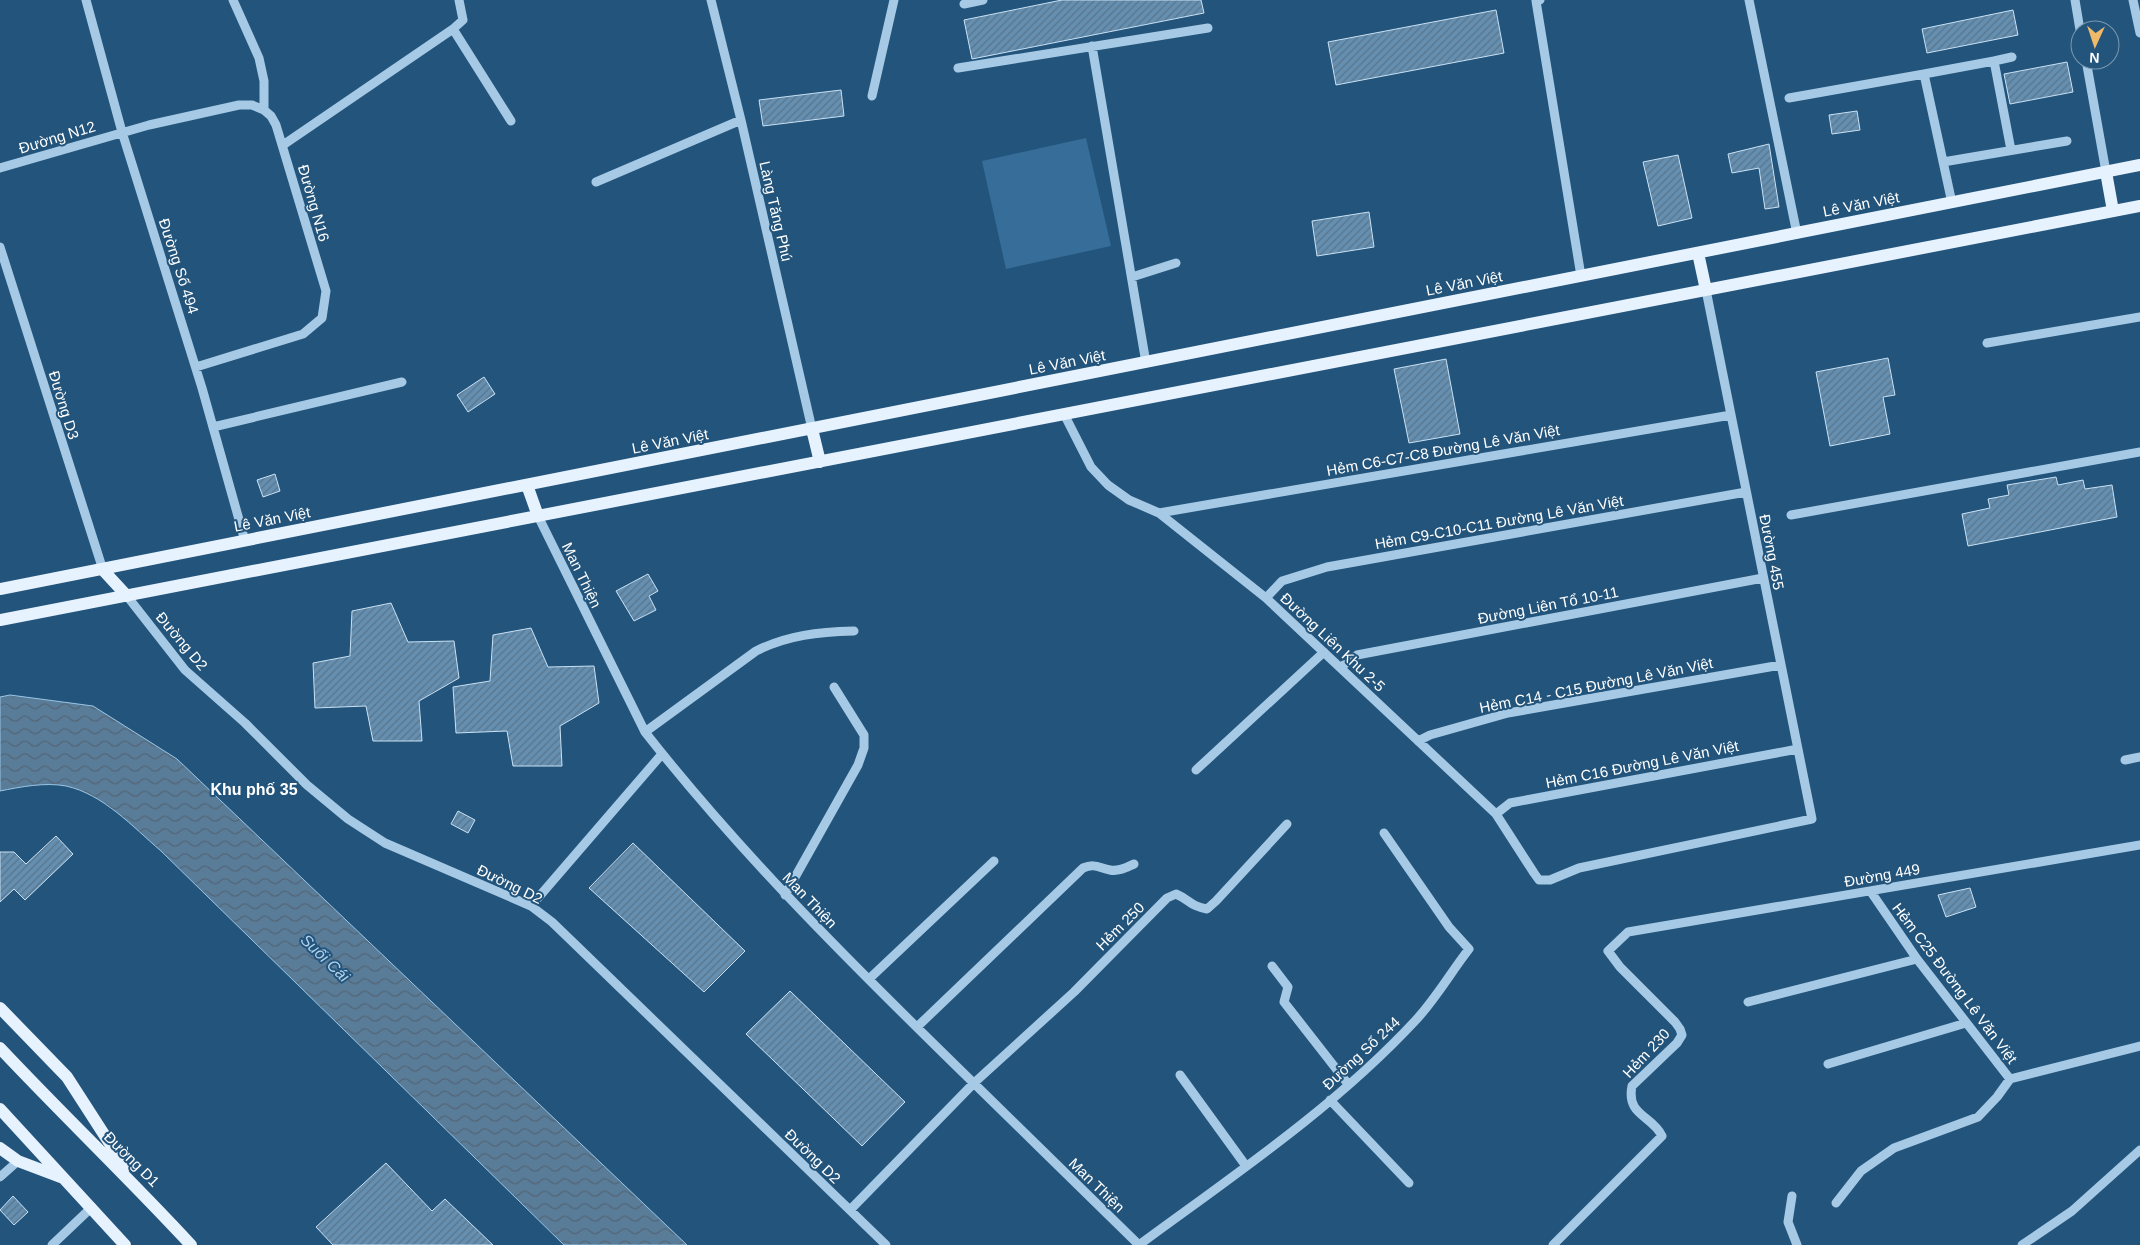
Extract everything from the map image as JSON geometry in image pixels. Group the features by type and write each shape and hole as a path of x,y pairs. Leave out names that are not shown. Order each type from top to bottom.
{"main road":[{"name":"Lê Văn Việt","path":"0,589 2140,166"},
{"path":"2106,172 2113,211"},
{"path":"0,620 2140,206"},
{"path":"1698,253 1706,290"},
{"path":"812,429 820,462"},
{"path":"527,486 538,516"},
{"path":"103,570 128,596"},
{"path":"0,1008 67,1077 138,1188"},
{"name":"Đường D1","path":"0,1048 47,1098 138,1188 191,1245"},
{"path":"0,1109 125,1245"},
{"path":"0,1148 18,1161 66,1179"}],"street":[{"name":"Đường Số 494","path":"86,0 122,132 196,367 245,541"},
{"path":"122,132 238,105 252,105 264,110 264,81 259,58 233,0"},
{"path":"283,145 453,29 463,20 459,0"},
{"name":"Làng Tăng Phú","path":"711,0 741,120 812,429"},
{"path":"872,96 894,0"},
{"path":"964,4 983,0"},
{"path":"1540,0 1536,1 1581,276"},
{"path":"1749,0 1797,234"},
{"path":"2075,0 2078,20"},
{"path":"2133,0 2140,33"},
{"path":"958,68 1208,28"},
{"path":"453,29 512,121"},
{"path":"1092,46 1146,363"},
{"path":"1789,98 2012,57"},
{"path":"1994,61 2011,150"},
{"path":"2088,70 2106,172"},
{"path":"1924,74 1952,202"},
{"name":"Đường N16","path":"196,367 303,334 322,318 326,291 283,145 272,116 264,110"},
{"path":"596,182 741,120"},
{"name":"Đường N12","path":"0,168 122,132"},
{"path":"1943,162 2067,141"},
{"name":"Đường D3","path":"0,247 103,570"},
{"path":"1132,277 1176,263"},
{"name":"Đường 455","path":"1579,868 1812,819 1706,290"},
{"path":"1987,343 2140,317"},
{"path":"213,427 402,382"},
{"name":"Đường Liên Khu 2-5","path":"1064,414 1091,467 1108,485 1129,500 1159,513 1266,598 1496,814 1539,880 1550,880 1579,868"},
{"name":"Hẻm C6-C7-C8 Đường Lê Văn Việt","path":"1159,513 1731,415"},
{"path":"1791,515 2140,452"},
{"name":"Hẻm C9-C10-C11 Đường Lê Văn Việt","path":"1266,598 1282,581 1327,567 1746,492"},
{"name":"Man Thiện","path":"538,516 645,732 704,805 785,895 1139,1245"},
{"name":"Đường Liên Tổ 10-11","path":"1341,667 1357,656 1764,578"},
{"name":"Đường D2","path":"128,596 185,670 245,723 308,785 348,819 385,843 530,906 552,922 886,1245"},
{"path":"645,732 756,651 774,642 806,634 854,631"},
{"path":"1196,770 1324,652"},
{"name":"Hẻm C14 - C15 Đường Lê Văn Việt","path":"1418,741 1430,735 1508,713 1781,665"},
{"path":"785,895 858,766 864,748 864,735 834,687"},
{"name":"Hẻm C16 Đường Lê Văn Việt","path":"1496,814 1510,803 1798,749"},
{"path":"530,906 662,754"},
{"path":"2125,760 2140,757"},
{"name":"Hẻm 250","path":"974,1083 1074,992 1167,898 1176,894 1183,897 1194,907 1207,909 1287,824"},
{"name":"Đường Số 244","path":"1139,1245 1246,1166 1348,1084 1416,1020 1469,948 1449,927 1384,834"},
{"name":"Đường 449","path":"1620,967 1608,951 1628,932 2140,845"},
{"path":"869,979 994,861"},
{"path":"917,1027 1083,868 1097,865 1111,871 1134,864"},
{"name":"Hẻm C25 Đường Lê Văn Việt","path":"1871,892 1917,959 2010,1079 2140,1046"},
{"path":"1748,1002 1917,959"},
{"path":"1272,966 1288,987 1284,1002 1348,1084"},
{"name":"Hẻm 230","path":"1553,1245 1660,1138 1661,1133 1632,1106 1630,1096 1632,1086 1677,1043 1682,1035 1675,1022 1620,967"},
{"path":"1828,1064 1966,1023"},
{"path":"1180,1075 1246,1166"},
{"path":"1836,1203 1861,1171 1894,1148 1978,1117 1997,1097 2010,1079"},
{"path":"850,1210 974,1083"},
{"path":"1330,1100 1363,1137 1409,1183"},
{"path":"2022,1245 2072,1211 2140,1150"},
{"path":"0,1177 18,1161"},
{"path":"1792,1196 1788,1222 1797,1245"},
{"path":"52,1245 92,1207"}],"shaded area":[{"path":"1086,138 1111,246 1006,269 982,161"}],"water":[{"name":"Suối Cái","path":"10,695 93,706 177,759 687,1245 564,1245 161,851 117,813 93,796 66,786 41,785 0,791 0,697"}],"building":[{"path":"1062,0 1201,0 1204,13 972,59 964,20"},
{"path":"1496,10 1504,53 1336,85 1328,42"},
{"path":"2013,10 2018,35 1927,53 1922,29"},
{"path":"2067,62 2073,92 2010,104 2004,74"},
{"path":"841,90 844,116 763,126 759,100"},
{"path":"1857,111 1860,130 1832,134 1829,115"},
{"path":"1769,144 1779,207 1765,209 1759,168 1732,173 1728,154"},
{"path":"1678,155 1692,218 1658,226 1643,162"},
{"path":"1369,212 1374,247 1317,256 1312,221"},
{"path":"1888,358 1895,395 1883,397 1890,434 1830,446 1816,372"},
{"path":"1446,359 1460,434 1409,443 1394,369"},
{"path":"484,377 495,394 468,412 457,395"},
{"path":"275,474 280,491 263,497 257,480"},
{"path":"2056,477 2058,485 2083,480 2085,489 2112,485 2117,517 1968,546 1962,514 1990,508 1988,499 2009,495 2007,485"},
{"path":"648,574 658,591 649,596 656,610 634,621 616,591"},
{"path":"391,603 408,642 454,641 459,678 419,701 422,741 373,741 366,706 315,708 313,663 350,656 352,611"},
{"path":"531,628 548,667 594,666 599,703 560,726 562,766 513,766 507,731 456,733 453,687 490,681 493,635"},
{"path":"458,811 475,820 468,833 451,824"},
{"path":"56,836 73,854 25,900 14,889 0,902 0,852 14,852 26,864"},
{"path":"633,843 745,951 704,992 589,888"},
{"path":"1970,888 1976,907 1946,917 1938,895"},
{"path":"790,991 905,1102 862,1146 746,1034"},
{"path":"386,1163 432,1211 445,1199 493,1245 333,1245 316,1227"},
{"path":"13,1196 28,1212 14,1225 0,1210"}],"district":[{"name":"Khu phố 35","path":"254,789"}]}
